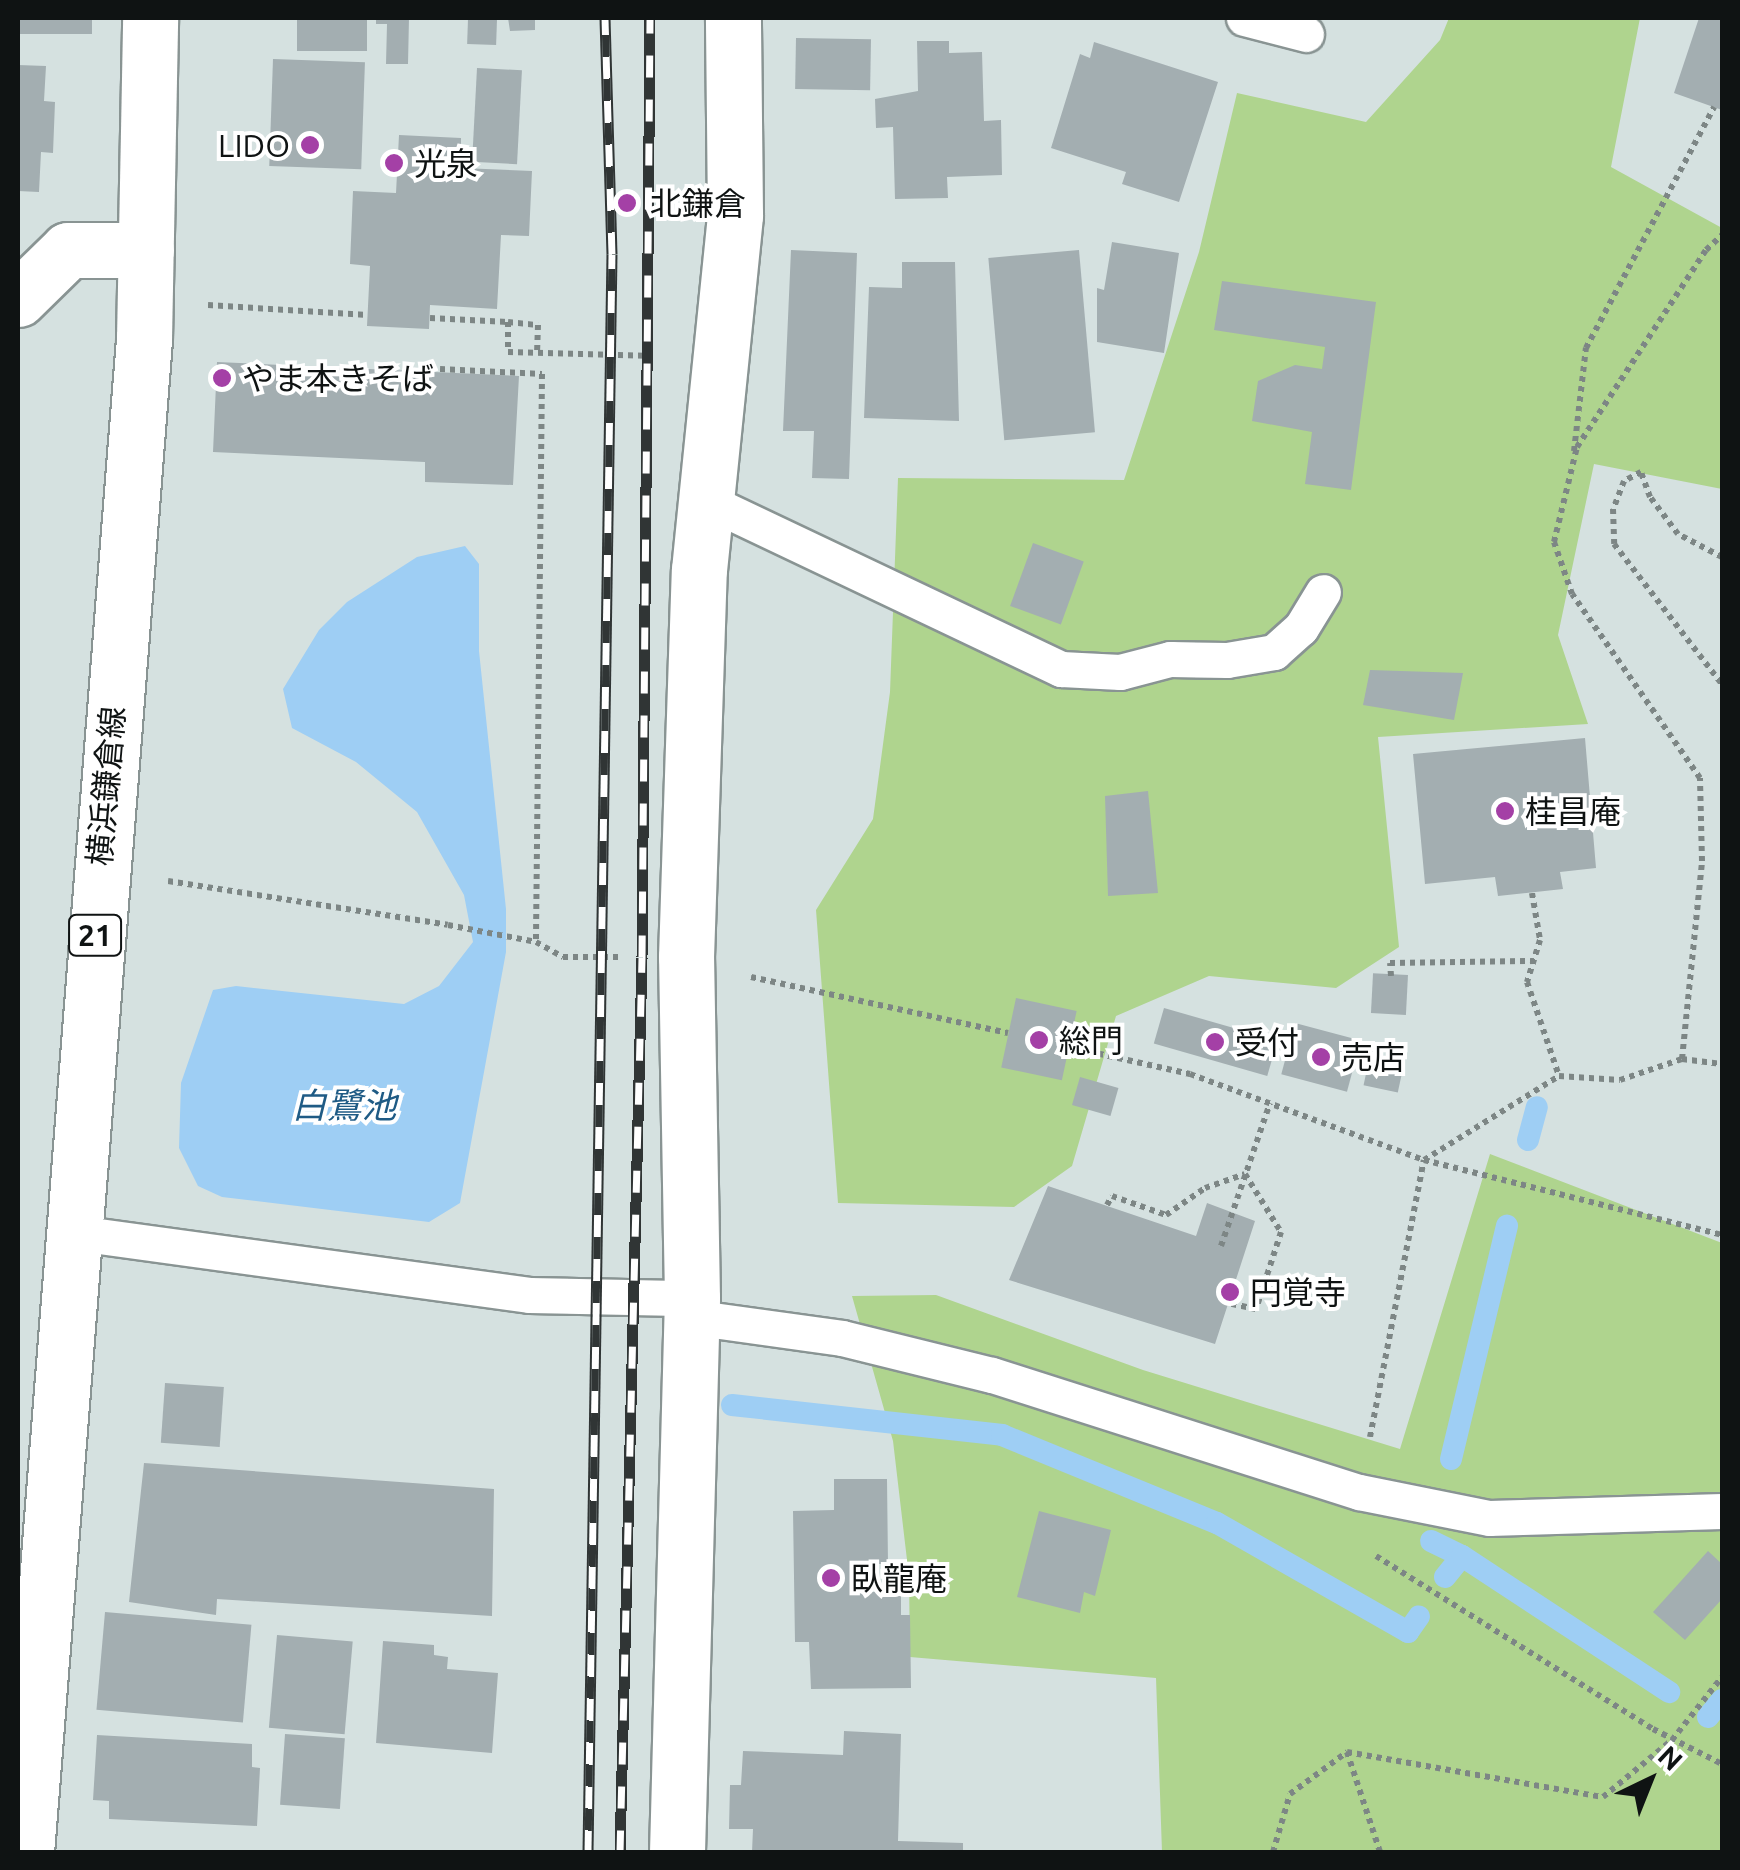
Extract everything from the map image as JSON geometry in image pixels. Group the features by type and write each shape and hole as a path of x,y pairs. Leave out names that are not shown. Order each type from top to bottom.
{"street":[{"name":"横浜鎌倉線","path":"26,1852 34,1521 78,1233 146,250 150,18"},
{"path":"678,1852 692,1307 686,957 707,501 735,215 733,18"},
{"path":"18,299 68,250 146,250"}],"lane":[{"path":"1244,18 1306,34"},
{"path":"707,501 1061,668 1120,672 1170,659 1227,660 1274,652 1301,628 1323,592"},
{"path":"78,1233 529,1295 692,1307 992,1375 1359,1492 1489,1518 1722,1511"}],"path":[{"path":"1571,472 1586,348 1714,108"},
{"path":"1682,1059 1702,860 1700,778 1572,594 1554,542 1578,447 1706,250 1722,236"},
{"path":"197,304 368,314"},
{"path":"430,318 538,325 536,354"},
{"path":"508,322 508,352 722,357"},
{"path":"440,370 542,374 536,942"},
{"path":"1722,557 1678,534 1650,496 1642,472 1624,481 1613,509 1614,544 1722,684"},
{"path":"157,879 448,925 536,942 564,957 686,957"},
{"path":"1532,893 1540,940 1527,982 1559,1076"},
{"path":"1390,976 1390,963 1534,961"},
{"path":"800,992 1008,1032"},
{"path":"1069,1047 1190,1074 1424,1160 1722,1235"},
{"path":"1359,1492 1424,1160 1559,1076 1620,1080 1682,1059 1722,1064"},
{"path":"1221,1246 1270,1104"},
{"path":"1106,1205 1112,1196 1166,1215 1205,1188 1245,1174"},
{"path":"1228,1303 1256,1309 1281,1232 1245,1174"},
{"path":"1431,1595 1672,1740 1722,1764"},
{"path":"1272,1852 1290,1794 1347,1752 1602,1797 1672,1740 1722,1677"},
{"path":"1347,1752 1380,1852"}],"green space":[{"path":"1449,18 1640,18 1611,167 1722,228 1722,489 1594,464 1558,635 1588,724 1378,737 1399,947 1336,988 1209,976 1116,1016 1072,1166 1014,1207 838,1203 816,910 873,819 890,692 898,478 1124,480 1199,252 1237,93 1366,122 1440,40"},
{"path":"1490,1154 1722,1243 1722,1852 1162,1852 1156,1678 910,1657 909,1577 893,1441 852,1296 936,1295 1143,1370 1400,1449"}],"water":[{"name":"白鷺池","path":"465,546 479,564 479,651 506,909 506,952 460,1203 429,1222 222,1197 198,1186 179,1148 181,1083 213,990 236,986 404,1004 439,986 473,942 464,895 417,812 356,762 292,728 283,689 319,630 347,602 417,557"}],"building":[{"path":"18,18 92,18 92,34 18,34"},
{"path":"297,18 367,18 367,51 297,51"},
{"path":"376,18 409,18 408,64 386,64 387,24 376,24"},
{"path":"508,18 535,18 535,30 510,31"},
{"path":"1699,18 1722,19 1722,110 1674,93"},
{"path":"468,19 497,20 496,45 467,44"},
{"path":"796,38 871,39 870,90 795,89"},
{"path":"917,41 949,41 949,53 982,52 984,121 1001,120 1002,175 947,177 948,198 895,199 893,127 876,128 875,99 918,91"},
{"path":"1094,42 1218,82 1179,202 1122,184 1126,172 1051,148 1080,54 1090,58"},
{"path":"273,59 365,62 361,169 269,166"},
{"path":"18,65 46,66 44,101 55,102 53,153 41,152 39,192 18,191"},
{"path":"477,68 522,70 517,164 472,162"},
{"path":"399,135 461,138 461,168 532,171 529,236 501,235 497,309 430,305 429,329 367,326 370,266 350,264 353,191 396,193"},
{"path":"1112,242 1179,253 1164,353 1097,342 1097,288 1104,290"},
{"path":"791,250 857,253 849,479 812,478 814,431 783,431"},
{"path":"1079,250 1095,432 1004,440 988,258"},
{"path":"902,262 955,262 959,421 864,418 869,287 902,288"},
{"path":"1222,281 1376,302 1351,490 1305,484 1312,432 1252,421 1258,381 1295,365 1322,369 1325,347 1214,330"},
{"path":"217,362 519,376 513,485 425,482 425,462 213,452"},
{"path":"1033,543 1084,561 1061,624 1010,606"},
{"path":"1370,670 1463,673 1454,720 1363,705"},
{"name":"桂昌庵","path":"1585,738 1596,868 1560,872 1563,889 1498,896 1495,877 1425,884 1413,754"},
{"path":"1148,791 1158,893 1108,896 1105,796"},
{"path":"1373,973 1408,975 1406,1015 1371,1013"},
{"name":"総門","path":"1016,998 1077,1011 1062,1080 1001,1067"},
{"name":"受付","path":"1164,1008 1277,1041 1267,1076 1154,1044"},
{"name":"売店","path":"1295,1023 1361,1041 1347,1092 1281,1074"},
{"path":"1370,1055 1404,1062 1398,1093 1364,1085"},
{"path":"1080,1077 1118,1088 1110,1116 1072,1105"},
{"path":"1048,1186 1196,1236 1207,1203 1255,1221 1215,1344 1009,1280"},
{"path":"165,1383 224,1387 220,1447 161,1443"},
{"path":"144,1463 494,1489 492,1616 217,1599 216,1615 129,1602"},
{"name":"臥龍庵","path":"834,1479 887,1479 888,1564 868,1564 868,1592 901,1592 901,1615 910,1615 911,1688 811,1689 809,1642 795,1642 793,1511 834,1510"},
{"path":"1039,1511 1111,1530 1095,1596 1084,1592 1080,1613 1017,1597"},
{"path":"1708,1551 1722,1564 1722,1599 1685,1640 1653,1612"},
{"path":"105,1612 251,1625 243,1722 96,1710"},
{"path":"277,1635 353,1642 345,1734 269,1728"},
{"path":"383,1641 434,1645 434,1655 448,1657 447,1669 498,1673 492,1753 376,1743"},
{"path":"844,1731 901,1734 898,1841 963,1843 963,1852 752,1852 753,1829 729,1829 730,1785 741,1785 743,1751 843,1755"},
{"path":"285,1734 345,1738 340,1809 280,1805"},
{"path":"97,1735 252,1744 252,1767 260,1768 257,1826 109,1819 109,1801 93,1800"}],"waterway":[{"path":"1528,1140 1537,1107"},
{"path":"1451,1459 1507,1226"},
{"path":"732,1405 1002,1435 1217,1523 1408,1632 1419,1616"},
{"path":"1431,1541 1462,1556"},
{"path":"1445,1577 1462,1556 1669,1692"},
{"path":"1708,1717 1722,1700"}],"railway":[{"path":"588,1852 612,254 605,18"},
{"path":"620,1852 642,957 650,18"}],"place":[{"name":"LIDO","path":"310,145"},
{"name":"光泉","path":"394,163"},
{"name":"北鎌倉","path":"627,203"},
{"name":"やま本きそば","path":"222,378"},
{"name":"桂昌庵","path":"1505,811"},
{"name":"総門","path":"1039,1040"},
{"name":"受付","path":"1215,1042"},
{"name":"売店","path":"1321,1057"},
{"name":"円覚寺","path":"1230,1292"},
{"name":"臥龍庵","path":"831,1578"}]}
